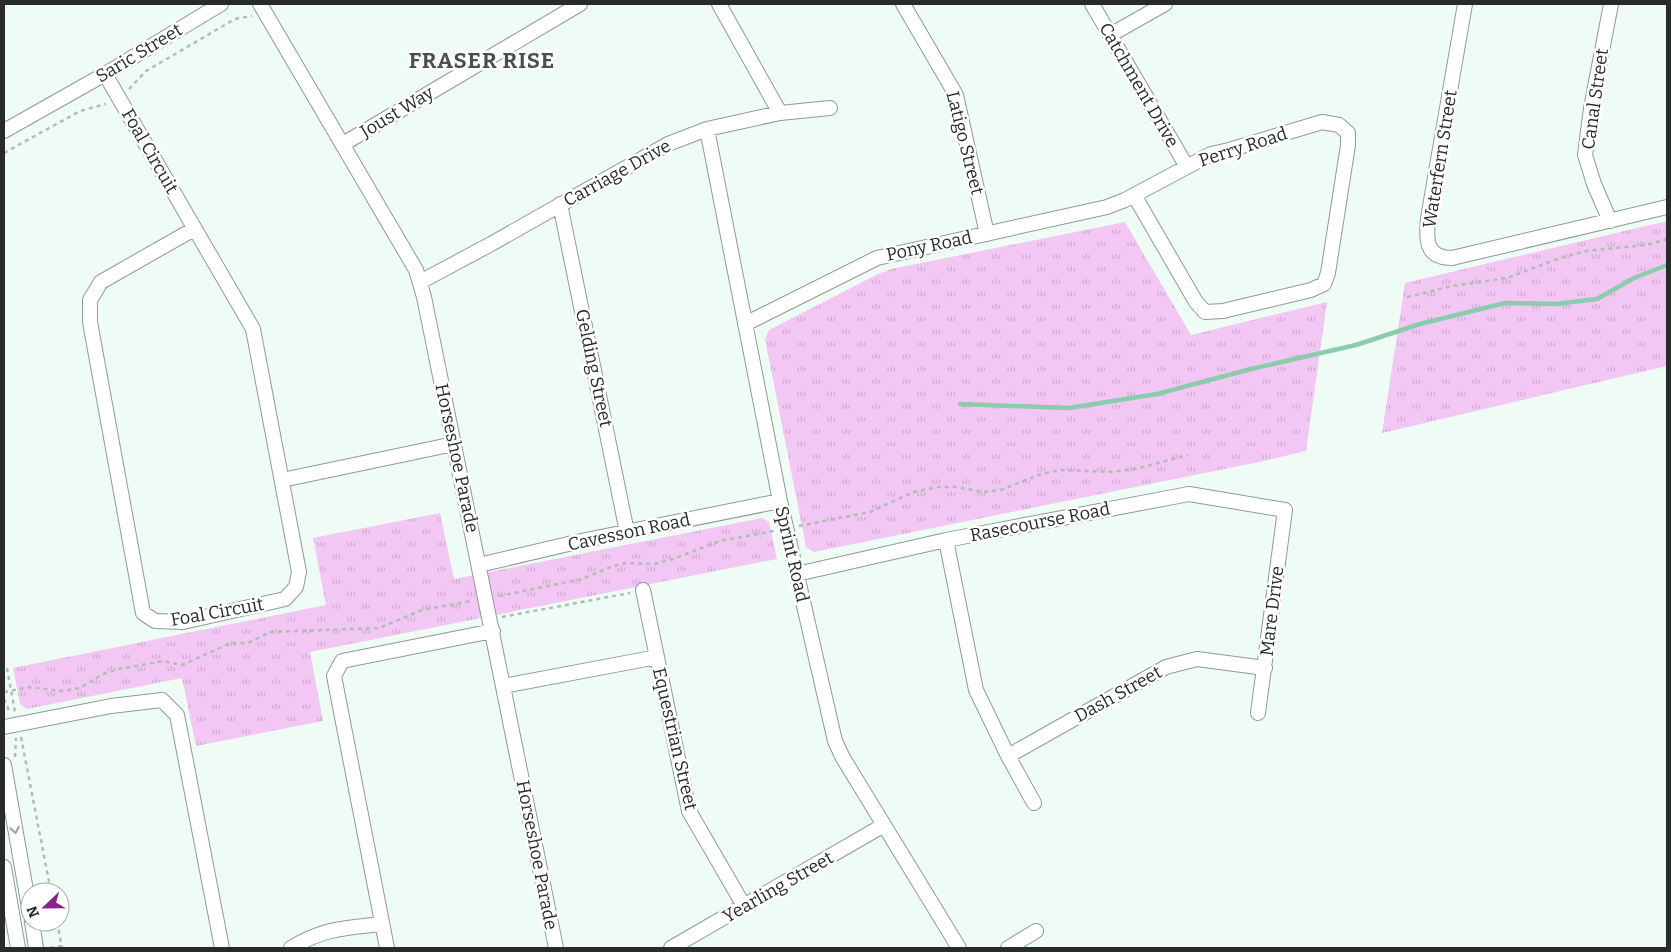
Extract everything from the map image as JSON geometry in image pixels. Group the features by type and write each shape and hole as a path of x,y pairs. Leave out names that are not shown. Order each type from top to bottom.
{"street":[{"name":"Saric Street","path":"4,131 105,74 221,4"},
{"name":"Joust Way","path":"343,144 580,4"},
{"path":"720,4 780,113"},
{"name":"Latigo Street","path":"903,4 956,95 987,234"},
{"name":"Catchment Drive","path":"1092,4 1187,166"},
{"path":"1110,35 1165,4"},
{"name":"Waterfern Street","path":"1465,4 1428,218 1428,243 1431,250 1442,258 1452,258 1667,207"},
{"name":"Canal Street","path":"1610,221 1594,184 1585,155 1591,108 1611,4"},
{"name":"Horseshoe Parade","path":"262,7 416,270 420,282 492,625 556,948"},
{"name":"Foal Circuit","path":"105,74 253,329 300,572 296,587 284,599 183,622 154,621 143,613 90,322 90,300 100,282 194,229"},
{"name":"Carriage Drive","path":"420,282 668,144 707,129 780,113 830,108"},
{"name":"Perry Road","path":"1322,122 1339,125 1348,133 1348,145 1328,273 1324,284 1311,290 1223,311 1204,312 1129,197 1187,166 1211,154 1322,122"},
{"name":"Sprint Road","path":"707,129 780,501 835,741 843,758 959,948"},
{"name":"Pony Road","path":"746,324 877,258 1107,207 1129,197"},
{"name":"Gelding Street","path":"560,204 627,532"},
{"path":"282,480 454,444"},
{"name":"Rasecourse Road","path":"797,574 946,540 1189,494 1285,510"},
{"name":"Cavesson Road","path":"479,565 780,501"},
{"name":"Mare Drive","path":"1258,713 1285,510"},
{"path":"946,540 976,690 1008,756 1034,803"},
{"name":"Equestrian Street","path":"643,590 688,811 744,906"},
{"path":"386,948 334,676 342,661 492,625"},
{"path":"504,686 657,657"},
{"name":"Dash Street","path":"1008,756 1166,667 1197,659 1265,668"},
{"path":"4,727 111,706 162,700 177,715 222,948"},
{"path":"4,765 25,882"},
{"name":"Yearling Street","path":"671,948 884,825"},
{"path":"4,867 18,948"},
{"path":"291,948 308,938 336,928 382,924"},
{"path":"1008,948 1036,931"},
{"path":"34,932 36,948"}],"path":[{"path":"4,153 80,111 106,104 131,88 146,71 235,19 258,14 262,7"},
{"path":"1407,297 1452,286 1507,278 1560,258 1586,251 1646,245 1667,239"},
{"path":"4,692 30,687 62,691 80,688 103,674 119,669 163,661 182,665 231,643 248,643 270,632 379,628 422,610 582,579 613,566 627,563 654,564 720,542 870,512 913,492 938,487 956,487 983,492 1001,490 1040,474 1061,470 1112,472 1139,468 1188,455"},
{"path":"492,625 643,590"},
{"path":"7,668 49,882"},
{"path":"50,948 62,947 59,932"}],"green space":[{"path":"1667,221 1667,366 1382,433 1405,283"},
{"path":"1125,222 1191,335 1327,302 1306,451 814,552 806,547 765,339 769,330 891,269"},
{"path":"440,513 454,579 762,518 769,522 777,559 310,652 323,721 196,746 182,678 27,709 20,704 13,668 326,605 313,538"}],"waterway":[{"path":"960,404 1069,408 1157,394 1251,369 1356,345 1420,324 1505,303 1556,304 1597,299 1634,278 1667,265"}],"district":[{"name":"FRASER RISE","path":"482,60"}]}
